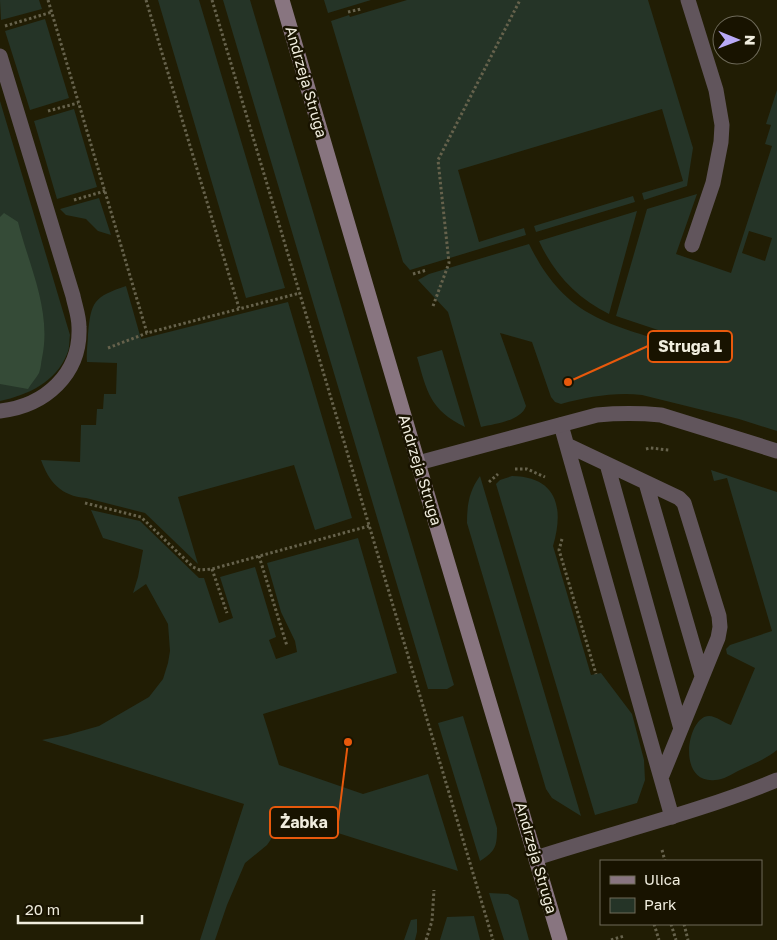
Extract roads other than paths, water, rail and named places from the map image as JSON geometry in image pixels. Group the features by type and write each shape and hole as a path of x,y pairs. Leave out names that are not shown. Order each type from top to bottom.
{"street":[{"name":"Andrzeja Struga","path":"282,0 560,940"},
{"path":"688,0 718,98 722,125 722,142 712,183 692,245"},
{"path":"0,56 73,296 79,326 77,351 71,367 61,383 34,402 6,410"},
{"path":"418,463 598,415 641,413 678,420 777,451"},
{"path":"561,425 672,817"},
{"path":"567,445 679,498 684,503 719,616 718,638 661,778"},
{"path":"607,464 681,729"},
{"path":"646,483 702,676"},
{"path":"536,858 672,817 746,793 777,780"}],"place":[{"name":"Struga 1","path":"568,382"},
{"name":"Żabka","path":"348,742"}]}
